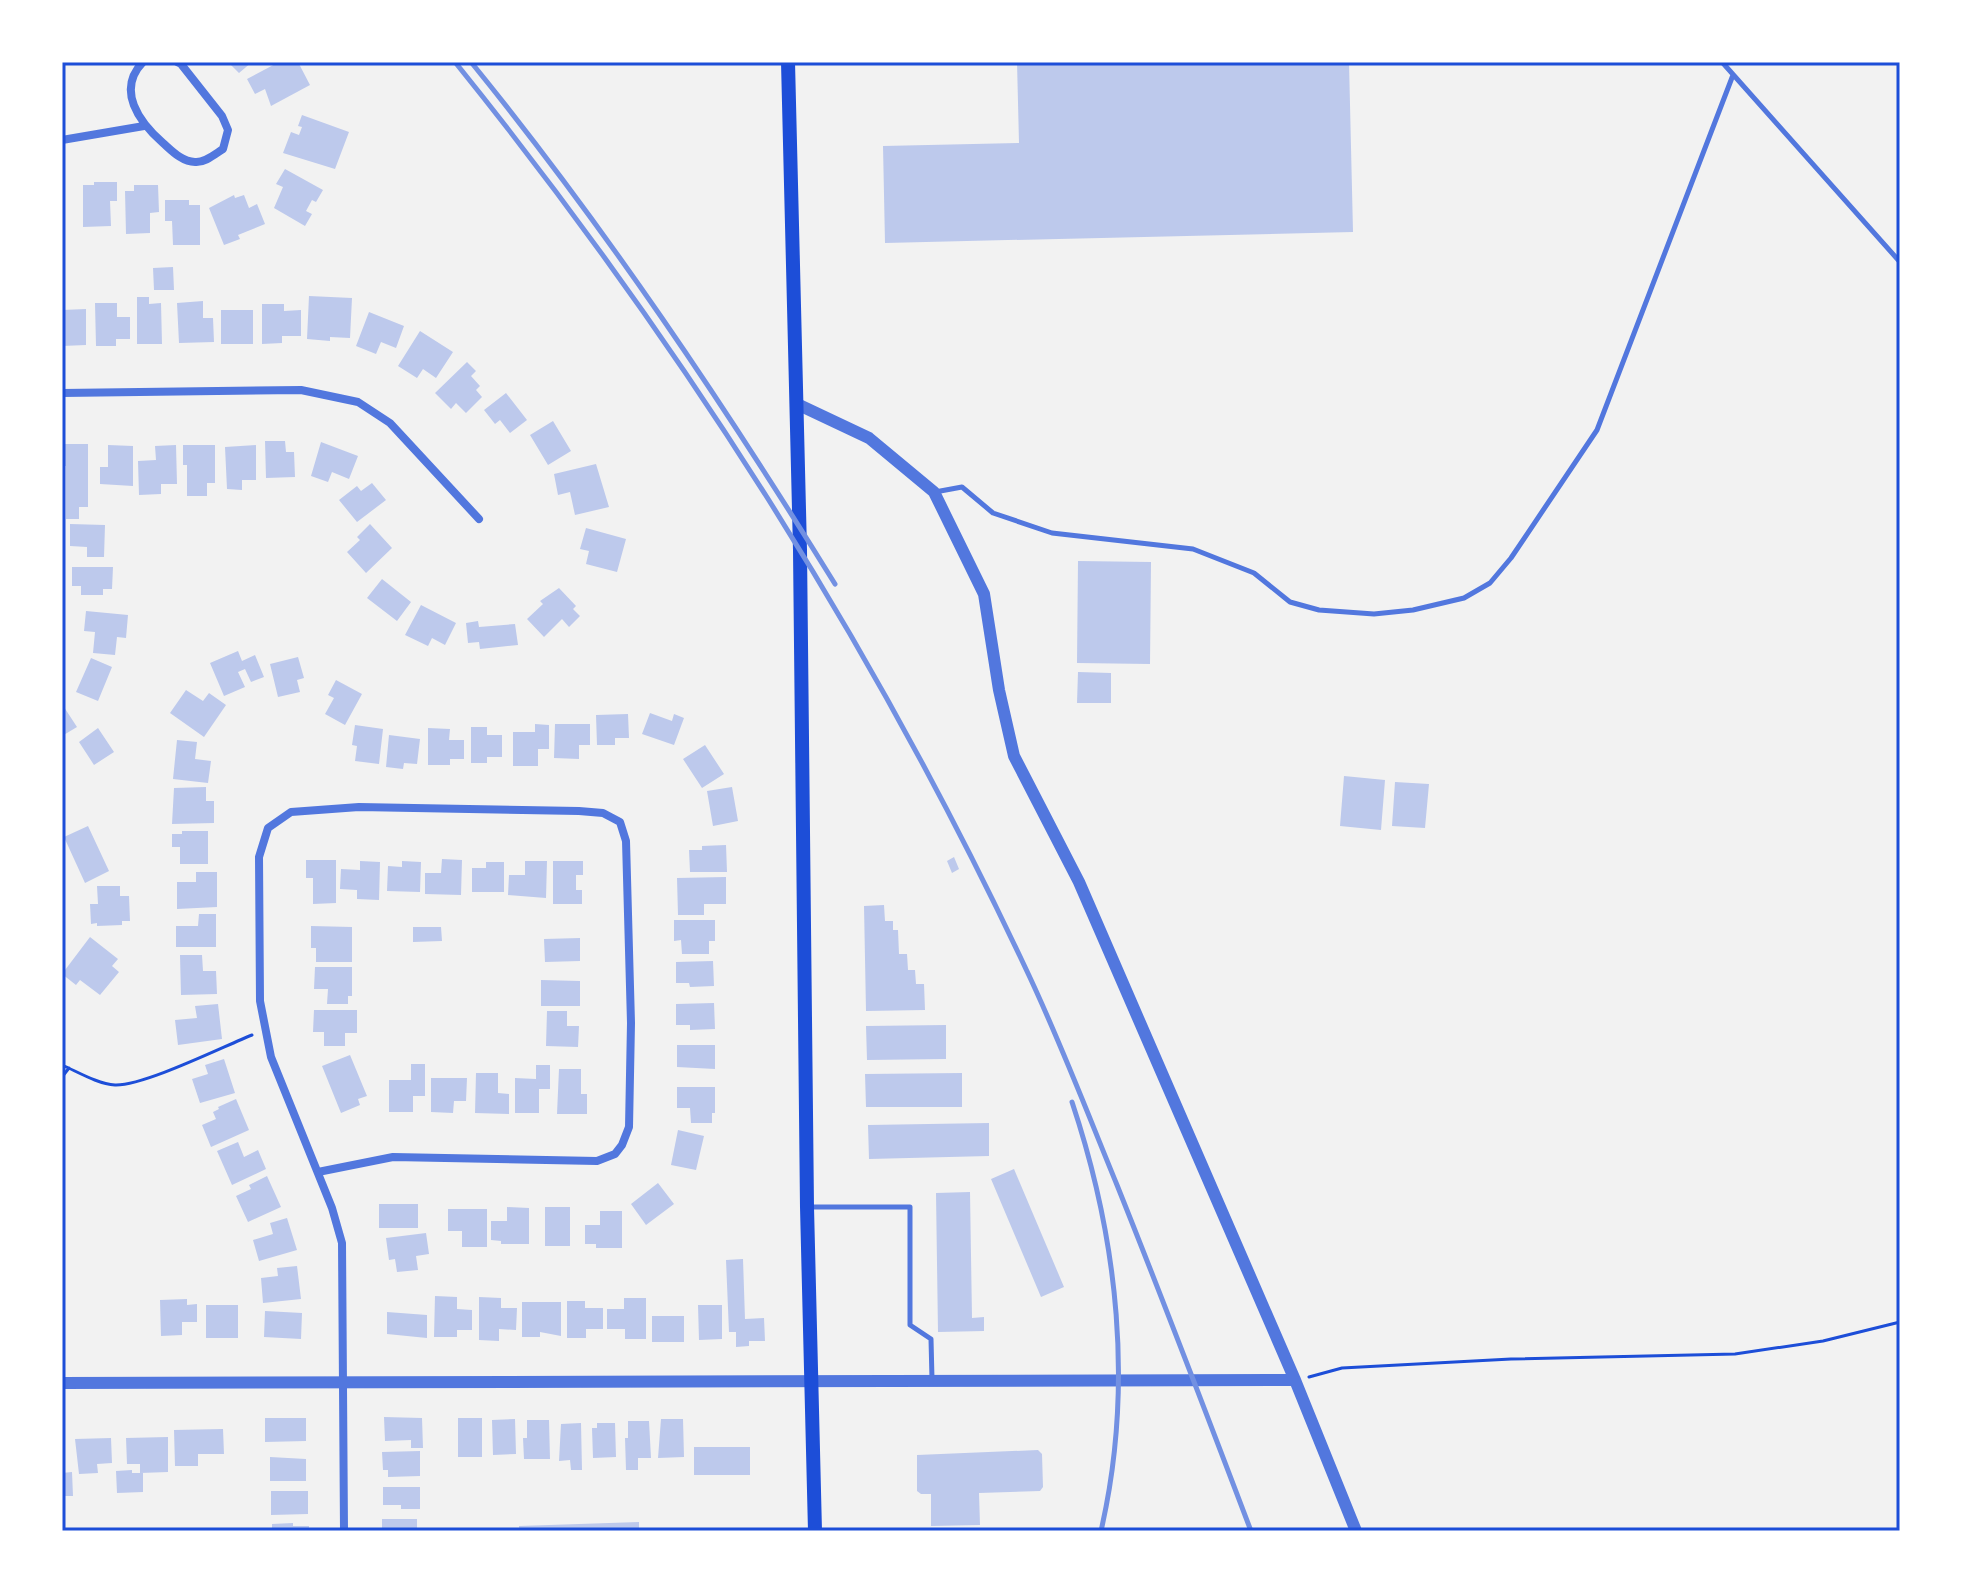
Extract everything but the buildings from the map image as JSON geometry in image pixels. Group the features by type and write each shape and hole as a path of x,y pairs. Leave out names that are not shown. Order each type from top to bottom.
{"main road":[{"path":"788,62 797,404 807,1207 815,1531"}],"street":[{"path":"143,62 135,70 130,93 144,126 177,155 194,163 223,149 228,130 222,116 177,62"},
{"path":"62,140 144,126"},
{"path":"62,393 301,390 358,402 390,423 479,519"},
{"path":"797,404 869,438 934,492 984,594 999,690 1014,756 1079,882 1295,1380 1356,1531"},
{"path":"318,1172 393,1157 597,1161 615,1154 629,1127 631,1023 626,841 620,822 603,813 579,811 359,807 291,812 268,828 259,857 260,1001 271,1057 332,1208 342,1243 344,1531"},
{"path":"62,1383 1295,1380"}],"lane":[{"path":"1722,62 1900,262"},
{"path":"934,492 962,487 993,513 1052,533 1193,549 1254,573 1290,602 1319,610 1374,614 1413,610 1464,598 1490,583 1511,558 1597,430 1733,75"},
{"path":"807,1207 910,1207 910,1325 931,1339 932,1381"}],"path":[{"path":"62,1065 107,1084 123,1085 267,1029"},
{"path":"62,1077 69,1068"},
{"path":"1295,1380 1342,1368 1511,1359 1735,1354 1823,1341 1900,1322"}],"railway":[{"path":"455,62 538,167 694,385 837,612 903,728 966,847 1050,1021 1251,1531"},
{"path":"471,62 616,252 750,449 835,584"},
{"path":"1072,1102 1101,1207 1116,1314 1117,1423 1101,1531"}]}
